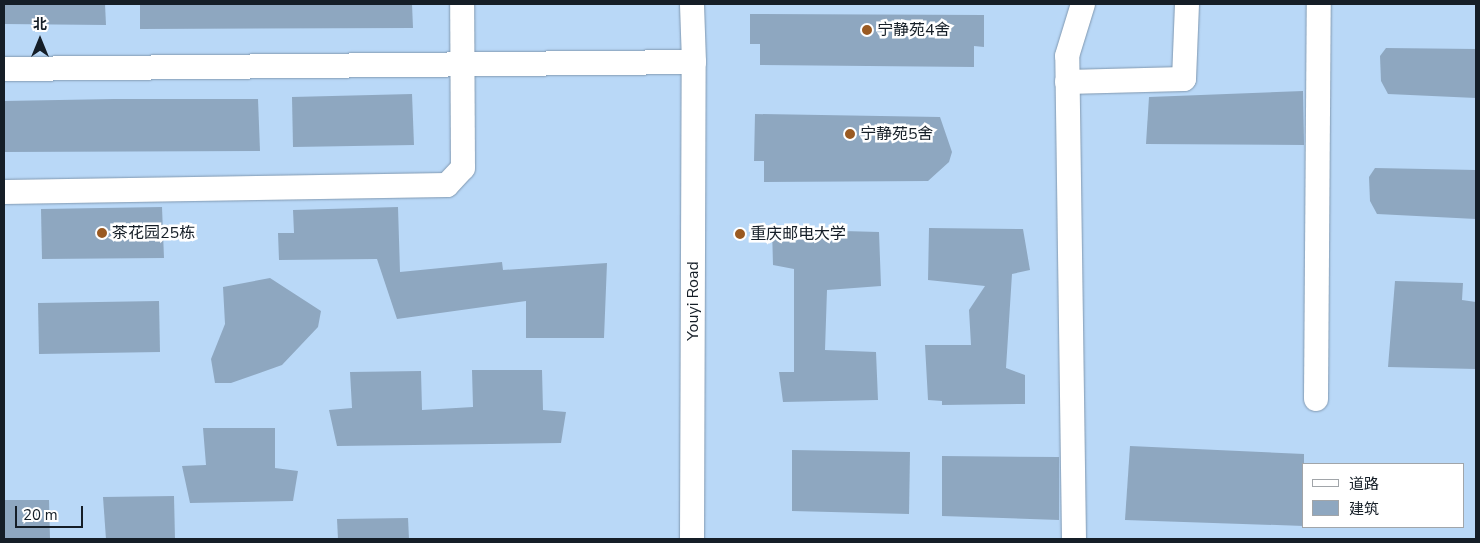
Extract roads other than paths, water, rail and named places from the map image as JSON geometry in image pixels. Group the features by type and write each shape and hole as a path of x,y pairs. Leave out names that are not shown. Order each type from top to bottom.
{"street":[{"path":"4,192 447,186 463,168 462,4"},
{"name":"Youyi Road","path":"692,4 694,62 692,539"},
{"path":"1074,539 1076,449 1067,56 1083,4"},
{"path":"1067,82 1184,79 1187,4"},
{"path":"1316,399 1319,4"},
{"path":"4,69 463,62 694,62"}],"place":[{"name":"宁静苑4舍","path":"867,30"},
{"name":"宁静苑5舍","path":"850,134"},
{"name":"茶花园25栋","path":"102,233"},
{"name":"重庆邮电大学","path":"740,234"}]}
